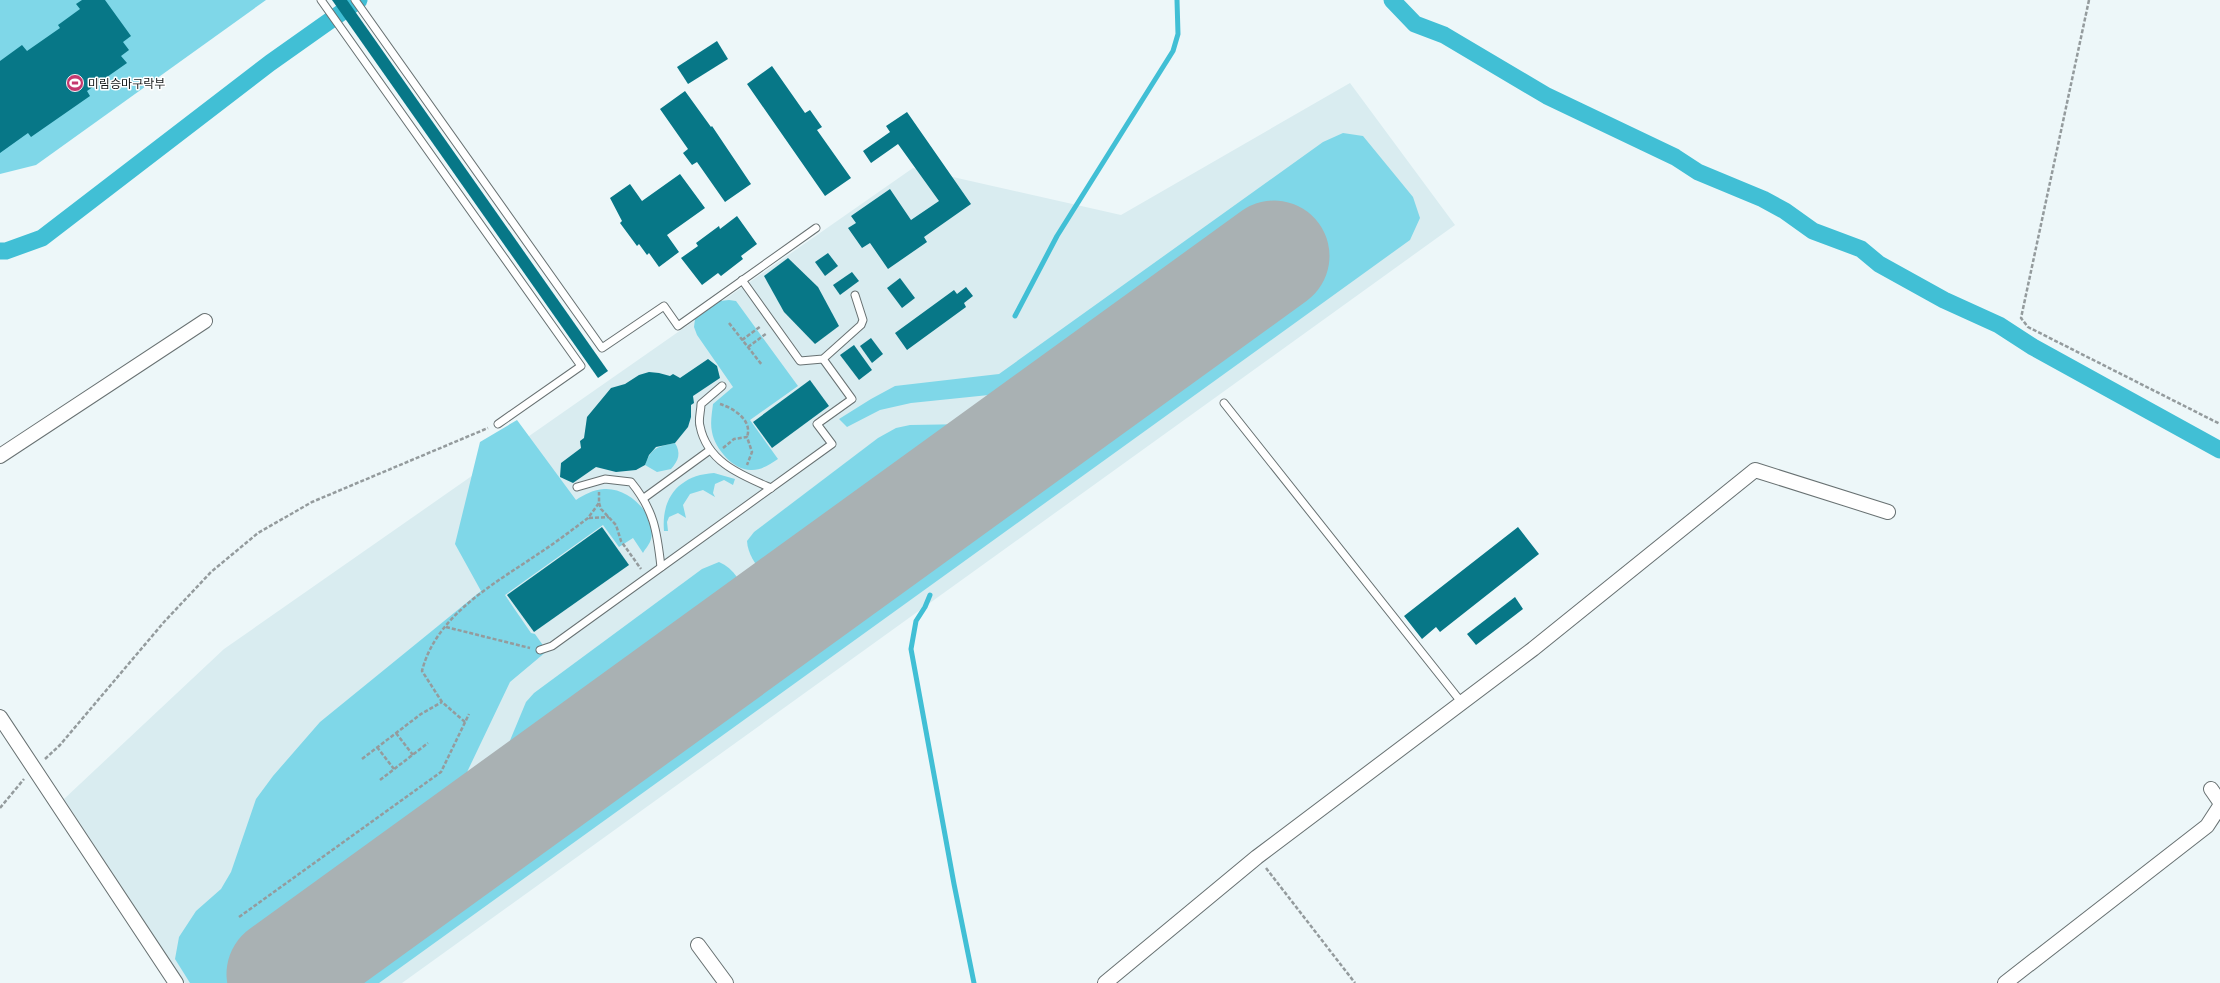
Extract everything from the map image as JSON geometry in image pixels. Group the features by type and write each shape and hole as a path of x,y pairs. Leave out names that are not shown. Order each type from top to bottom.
{"street":[{"path":"0,456 206,320"},
{"path":"1105,983 1257,857 1533,649 1755,470 1888,512"},
{"path":"0,717 176,983"},
{"path":"2211,789 2220,802"},
{"path":"2005,983 2207,826 2220,806"},
{"path":"698,945 726,983"}],"lane":[{"path":"321,0 581,366 498,424"},
{"path":"355,0 602,348 664,306 678,326 816,228"},
{"path":"742,280 800,361 823,359 861,325 864,320 855,295"},
{"path":"540,650 552,646 832,444 817,424 852,398 823,359"},
{"path":"722,386 701,404 699,425 710,450 717,458 744,476 771,488"},
{"path":"1224,403 1462,702"},
{"path":"644,498 710,450"},
{"path":"577,487 605,479 631,482 644,498 654,519 660,567"}],"path":[{"path":"2089,0 2021,318 2028,327 2220,424"},
{"path":"742,340 769,319"},
{"path":"729,323 762,365"},
{"path":"748,347 775,327"},
{"path":"701,404 717,403 731,407 740,414 746,424 747,437 752,452 744,476"},
{"path":"0,808 34,768 60,746 164,622 211,572 258,533 312,502 364,478 449,446 498,424"},
{"path":"717,458 722,449 734,439 747,437"},
{"path":"598,481 599,503 601,509 616,525 621,541 646,577"},
{"path":"465,722 442,702 422,672 425,659 445,627 466,605 490,586 588,518 599,503"},
{"path":"588,518 609,517"},
{"path":"445,627 540,650"},
{"path":"362,759 421,714 442,702"},
{"path":"239,917 441,772 469,714"},
{"path":"396,733 413,755"},
{"path":"380,780 428,743"},
{"path":"377,747 394,769"},
{"path":"1257,857 1356,983"}],"shaded area":[{"name":"미림승마구락부","path":"0,0 266,0 36,165 0,174"},
{"path":"1350,83 1455,225 402,983 185,983 64,799 224,649 913,168 1121,215"},
{"path":"1343,133 1363,136 1413,197 1420,218 1410,240 379,983 311,983 1299,276 1266,231 1046,389 911,403 880,410 847,427 839,419 895,386 999,374 1323,142"},
{"path":"720,301 736,301 798,386 750,420 778,459 756,470 745,469 732,463 721,452 714,439 711,425 713,404 733,387 697,335 694,327 695,319"},
{"path":"517,420 576,500 596,490 604,489 622,492 639,504 650,520 652,530 649,545 643,553 633,538 619,547 603,525 505,595 531,633 535,634 547,651 510,682 438,833 260,956 279,983 190,983 175,959 179,937 196,911 221,889 231,872 256,799 273,776 320,722 481,591 455,544 480,442"},
{"path":"970,424 977,427 979,434 976,441 784,579 772,580 755,563 747,541 754,532 878,438 896,428 910,425"},
{"path":"675,443 678,450 678,456 676,463 671,469 657,472 645,465 653,451 659,447"},
{"path":"714,473 735,479 733,485 724,480 715,484 713,493 715,497 703,490 690,494 683,505 686,518 678,513 669,517 667,522 668,531 664,531 666,508 675,490 682,483 691,478"},
{"path":"719,562 733,572 743,588 747,599 743,610 514,776 508,777 500,771 499,767 526,702 534,693 702,569"}],"building":[{"path":"82,0 105,0 131,36 123,42 129,50 121,56 127,63 87,91 90,96 31,137 28,133 0,153 0,61 22,45 27,51 60,28 58,25 80,9 76,4"},
{"path":"332,0 347,0 608,371 598,378"},
{"path":"717,41 728,59 688,84 677,67"},
{"path":"772,66 805,113 810,110 822,127 817,130 851,178 825,196 747,84"},
{"path":"685,91 711,127 712,126 751,184 725,202 697,162 692,165 683,153 688,149 660,109"},
{"path":"907,112 971,204 924,237 927,242 888,269 870,243 862,248 848,228 856,223 851,216 890,189 911,220 939,201 898,144 871,163 863,151 890,132 886,126"},
{"path":"680,174 705,208 667,235 679,252 659,267 649,253 647,255 639,244 637,246 620,223 622,221 610,198 630,184 642,201"},
{"path":"737,216 757,244 741,256 743,259 721,276 718,273 702,285 681,258 698,246 696,243 719,226 720,229"},
{"path":"828,253 838,266 825,276 815,262"},
{"path":"788,258 818,287 839,326 815,344 784,312 764,276"},
{"path":"852,272 859,281 840,295 833,285"},
{"path":"900,278 915,298 902,308 887,288"},
{"path":"966,287 973,296 964,303 966,307 907,350 895,333 954,290 957,294"},
{"path":"871,338 883,354 872,363 860,346"},
{"path":"854,345 872,370 859,380 840,355"},
{"path":"708,359 717,366 720,378 693,396 694,403 691,405 691,417 688,427 675,443 656,447 649,455 645,465 636,470 616,472 596,467 573,483 560,477 561,463 581,448 580,441 584,438 587,417 611,388 625,384 639,375 649,372 670,376 673,374 680,378"},
{"path":"810,380 829,406 772,448 753,422"},
{"path":"602,527 629,565 534,632 507,595"},
{"path":"1518,527 1539,554 1440,632 1436,627 1422,639 1404,616"},
{"path":"1515,597 1523,609 1476,645 1467,634"}],"waterway":[{"path":"0,251 6,251 42,238 270,63 359,0"},
{"path":"1015,316 1057,236 1173,51 1178,34 1177,0"},
{"path":"1392,0 1415,24 1444,35 1547,96 1675,157 1698,172 1763,199 1785,211 1813,231 1861,249 1879,264 1944,300 1999,325 2033,347 2220,450"},
{"path":"930,595 925,607 916,621 911,649 954,884 974,983"}],"runway":[{"path":"282,974 1274,256"}],"place":[{"name":"미림승마구락부","path":"75,83"}]}
